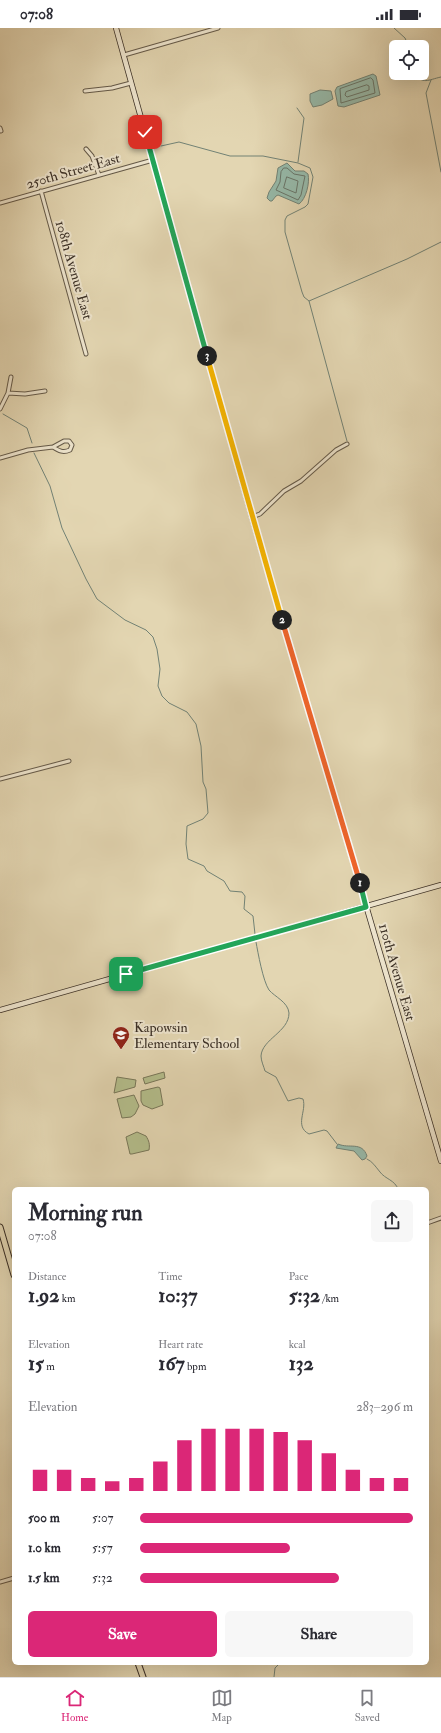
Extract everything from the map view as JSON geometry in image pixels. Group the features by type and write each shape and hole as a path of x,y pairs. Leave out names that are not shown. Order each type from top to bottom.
{"main road":[{"path":"0,1227 12,1269"},
{"path":"139,1665 143,1677"}],"street":[{"name":"110th Avenue East","path":"116,28 252,517 441,1161"},
{"path":"124,55 218,28"},
{"path":"85,91 112,88 131,83"},
{"path":"86,150 92,156 99,175"},
{"name":"250th Street East","path":"0,203 153,160"},
{"name":"108th Avenue East","path":"41,191 86,354"},
{"path":"0,409 8,393 11,376"},
{"path":"8,393 25,394 45,391"},
{"path":"0,458 28,450 53,447 64,441 69,441 72,445 70,450 63,452 53,447"},
{"path":"252,517 260,514 284,491 300,481 336,450 347,444"},
{"path":"0,779 69,761"},
{"path":"0,1010 441,885"},
{"path":"429,1222 441,1218"},
{"path":"0,1582 12,1579"}],"green space":[{"path":"164,1072 165,1078 145,1084 143,1078"},
{"path":"117,1077 136,1080 135,1087 114,1093"},
{"path":"158,1087 160,1088 163,1105 152,1109 143,1105 141,1101 141,1091"},
{"path":"134,1095 139,1106 135,1114 131,1117 122,1118 117,1099"},
{"path":"137,1132 146,1136 149,1143 149,1150 130,1154 126,1137"}],"water":[{"path":"373,74 376,76 380,95 344,107 338,106 335,91 337,87"},
{"path":"320,90 331,91 333,99 322,105 313,107 310,101 310,94"},
{"path":"287,163 295,171 304,171 308,174 307,190 304,198 299,204 278,195 272,201 267,198 276,181 278,168"},
{"path":"338,1144 362,1148 367,1156 362,1160 354,1151 336,1148"}],"waterway":[{"path":"394,28 406,40"},
{"path":"429,80 441,77"},
{"path":"423,80 429,80"},
{"path":"431,80 426,93 441,172"},
{"path":"297,108 304,118 298,162"},
{"path":"161,146 179,142 230,156 263,156 298,163 310,168 313,177 308,204 287,216 285,220 285,232 302,292 304,297 309,301"},
{"path":"347,441 309,301 407,259 441,242"},
{"path":"3,414 27,428 32,443"},
{"path":"34,453 50,486 62,528 97,599 125,620 146,630 153,637 157,649 160,669 158,686 162,696 169,703 187,712 196,724 201,746 203,782 206,789 208,813 203,819 187,826 186,844 188,859 204,866 207,871 224,881 230,891 242,892 245,896 244,909 253,916 255,934"},
{"path":"256,942 261,967 267,986 269,990 286,1006 289,1013 288,1020 285,1025 262,1050 261,1058 265,1071 276,1077 288,1101 299,1098 303,1099 304,1108 302,1127 305,1131 309,1134 324,1130 327,1131 337,1144"},
{"path":"367,1159 397,1187"},
{"path":"274,1677 275,1668 278,1665"}],"place":[{"name":"Kapowsin Elementary School","path":"121,1050"}],"route":[{"path":"126,974 366,907 252,517 145,132"}]}
